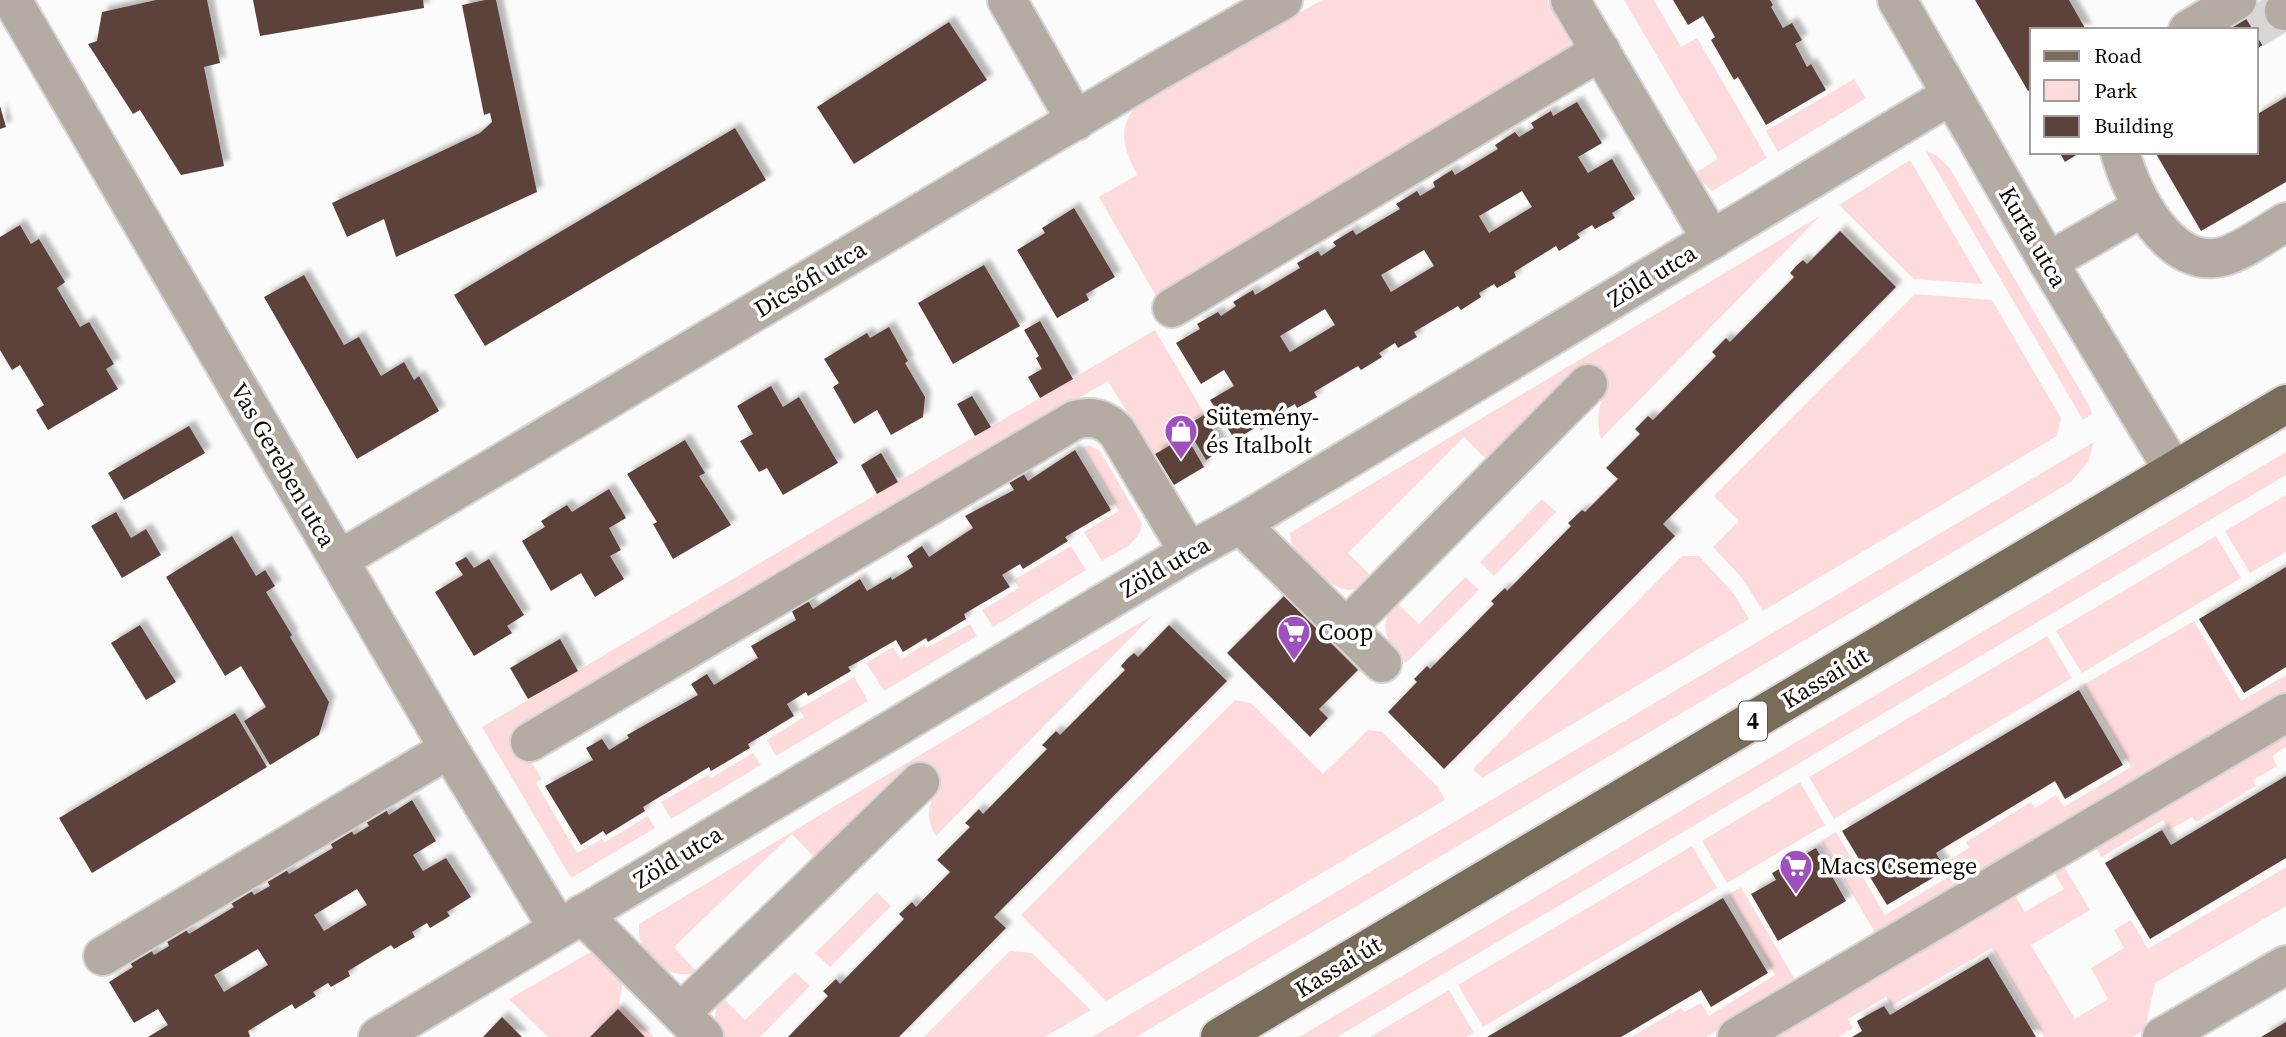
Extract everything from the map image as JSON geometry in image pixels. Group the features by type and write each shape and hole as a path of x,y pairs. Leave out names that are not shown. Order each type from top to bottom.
{"main road":[{"name":"Kassai út","path":"1220,1037 2286,404"}],"street":[{"name":"Vas Gereben utca","path":"12,0 449,749 570,921 692,1025"},
{"path":"1007,0 1076,121"},
{"name":"Dicsőfi utca","path":"338,560 1283,0"},
{"path":"1570,0 1712,240"},
{"name":"Kurta utca","path":"1897,0 2048,262 2174,471"},
{"path":"2191,28 2237,0"},
{"path":"1172,308 1601,51"},
{"name":"Zöld utca","path":"378,1037 1240,524 1951,95"},
{"path":"2121,154 2143,207 2166,237 2180,248 2208,258 2224,256 2286,222"},
{"path":"2048,262 2143,207"},
{"path":"1346,628 1588,384"},
{"path":"530,742 1033,444 1083,418 1105,422 1117,432 1189,552"},
{"path":"1240,524 1382,663"},
{"path":"1737,1037 2286,713"},
{"path":"103,956 449,749"},
{"path":"692,1025 920,782"},
{"path":"2162,1037 2286,965"}],"green space":[{"path":"1322,0 1547,0 1571,40 1570,51 1160,303 1099,197 1137,175 1128,156 1124,138 1124,130 1131,113 1139,104"},
{"path":"1624,0 1654,0 1681,47 1697,38 1767,158 1712,191 1693,174 1718,159"},
{"path":"1854,79 1866,98 1778,152 1766,131"},
{"path":"1925,150 1949,167 2090,407 2092,414 2083,420"},
{"path":"1910,160 1983,284 1914,279 1839,205"},
{"path":"1820,216 1601,439 1599,414 1606,389 1582,365 1488,461 1464,437 1348,553 1372,577 1361,586 1348,590 1335,586 1312,571 1296,555 1290,533"},
{"path":"1915,294 1992,300 2061,418 2057,436 1763,611 1742,578 1713,547 1739,521 1714,496"},
{"path":"1155,330 1205,415 1186,426 1190,434 1153,455 1108,381 587,685 593,695 517,739 542,779 536,783 577,853 602,839 605,842 648,816 655,828 571,878 482,727"},
{"path":"2094,442 2088,462 2071,482 1136,1037 1092,1037"},
{"path":"1089,445 1100,451 1142,523 1133,542 1102,561 1084,532 1119,511 1082,448"},
{"path":"2286,452 2286,475 1337,1037 1299,1037"},
{"path":"2286,495 2286,552 2250,573 2225,531"},
{"path":"1542,499 1556,512 1494,576 1480,562"},
{"path":"2216,536 2241,578 2082,673 2056,631"},
{"path":"1071,546 1086,570 993,627 982,610 1019,588 1014,580"},
{"path":"1682,556 1699,556 1734,594 1749,619 1482,778 1473,769"},
{"path":"1465,577 1479,590 1406,663 1386,634 1386,619 1390,610 1396,602 1419,624"},
{"path":"1153,615 936,836 930,824 929,811 932,799 940,788 914,761 816,859 792,834 674,947 697,972 673,973 657,965 645,953 640,941 639,924"},
{"path":"2194,621 2241,701 2286,675 2286,695 1877,936 1821,841 1836,832 1885,915 1955,873 1949,860 1969,848 1966,842 2031,802 2035,808 2056,795 2064,807 2131,767 2083,685"},
{"path":"970,624 977,636 884,691 866,663 893,647 901,659"},
{"path":"2047,636 2072,678 1834,819 1809,777"},
{"path":"854,677 868,701 776,756 767,740 804,717 799,709"},
{"path":"1235,700 1251,703 1323,774 1368,730 1382,732 1438,787 1445,800 1106,1001 1021,915"},
{"path":"2286,731 2286,747 2272,756 2277,766 2253,780 2256,786 2196,822 2192,817 2169,830 2163,820 2102,857 2094,845"},
{"path":"753,753 761,765 671,819 661,802 708,775 711,778"},
{"path":"1800,782 1825,825 1727,883 1702,841"},
{"path":"1692,846 1717,888 1483,1027 1458,985"},
{"path":"2062,863 2090,910 2031,945 2075,1019 2108,999 2091,968 2124,948 2114,930 2131,920 2148,949 2286,867 2286,906 2155,983 2145,1030 2132,1037 2044,1037 1992,948 1891,1006 1886,997 1848,1019 1853,1028 1838,1037 1766,1037 2013,892 2025,912 2064,889 2052,869"},
{"path":"1741,887 1797,983 1706,1037 1631,1037 1681,1008 1684,1012 1701,1003 1709,1016 1775,975 1728,895"},
{"path":"877,892 891,906 830,967 815,953"},
{"path":"1010,951 1032,953 1091,1010 1045,1037 924,1037"},
{"path":"589,953 596,953 623,982 619,1003 654,1037 548,1037 509,999"},
{"path":"795,972 810,986 760,1037 719,1037 715,1017 723,998 745,1020"},
{"path":"1449,990 1474,1033 1466,1037 1370,1037"}],"building":[{"path":"156,0 207,0 220,63 204,67 224,166 181,175 140,110 133,114 88,44 97,41 102,12"},
{"path":"253,0 423,0 424,8 260,36"},
{"path":"496,0 537,192 396,257 384,219 347,237 332,203 480,133 492,122 490,113 484,115 462,5"},
{"path":"1673,0 1770,0 1783,28 1792,23 1802,40 1795,44 1807,67 1811,64 1826,90 1766,125 1738,77 1734,80 1711,40 1715,37 1703,16 1688,25"},
{"path":"1975,0 2069,0 2085,28 2030,28 2028,91"},
{"path":"2268,0 2277,0 2286,14 2286,31 2258,48 2258,28 2221,28"},
{"path":"949,22 987,80 854,164 817,107"},
{"path":"2286,97 2286,182 2201,231 2156,154 2258,154 2258,114"},
{"path":"1577,102 1602,143 1578,157 1588,173 1612,159 1635,199 1612,213 1615,218 1595,229 1592,225 1577,234 1580,238 1559,251 1556,246 1514,272 1516,277 1497,288 1494,284 1479,293 1481,297 1461,310 1458,306 1414,332 1417,337 1398,348 1395,343 1379,353 1382,357 1361,370 1358,366 1314,392 1317,397 1297,408 1295,404 1279,413 1282,418 1261,430 1258,426 1235,440 1210,400 1234,386 1224,370 1201,384 1176,343 1200,329 1197,324 1218,312 1221,316 1236,306 1233,302 1253,290 1255,295 1300,268 1297,263 1318,251 1321,256 1336,246 1333,242 1353,230 1356,235 1400,209 1396,204 1417,191 1420,196 1435,187 1433,182 1452,170 1455,175 1498,149 1495,145 1515,132 1519,137 1534,128 1531,123 1551,111 1553,116","holes":["1522,191 1532,207 1489,233 1479,216","1424,250 1434,266 1391,292 1381,275","1325,309 1335,325 1290,352 1280,336"]},
{"path":"0,106 6,127 0,129"},
{"path":"735,128 766,180 485,346 454,295"},
{"path":"2060,154 2078,154 2065,162"},
{"path":"1074,208 1115,277 1086,294 1089,300 1057,318 1017,250 1045,233 1042,228"},
{"path":"20,225 31,244 39,239 65,282 57,288 80,327 89,322 114,364 106,369 118,389 48,430 36,410 44,405 20,365 12,370 0,350 0,237"},
{"path":"1840,231 1896,287 1663,524 1675,536 1444,769 1388,712 1417,682 1414,679 1427,666 1430,669 1494,604 1491,601 1505,588 1507,591 1571,526 1568,523 1582,510 1585,512 1618,479 1606,468 1640,434 1635,429 1648,416 1653,420 1716,356 1712,352 1726,338 1730,342 1794,277 1790,273 1796,266 1803,260 1807,264"},
{"path":"984,265 1020,326 953,364 918,303"},
{"path":"304,275 344,345 359,337 381,376 404,362 414,380 419,376 439,411 357,459 264,297"},
{"path":"1040,321 1073,379 1040,398 1028,377 1042,369 1036,358 1039,356 1024,330"},
{"path":"889,327 908,361 905,363 925,397 923,417 891,435 877,410 854,424 833,387 839,383 824,359 867,333 870,338"},
{"path":"771,386 783,407 799,397 838,463 783,495 767,468 759,472 740,441 753,434 737,406"},
{"path":"972,396 991,427 975,436 957,404"},
{"path":"1204,415 1224,449 1206,460 1186,426"},
{"path":"189,426 205,453 124,500 108,473"},
{"path":"1186,436 1204,467 1174,485 1155,454"},
{"path":"685,440 705,473 699,476 731,525 673,559 653,524 657,522 627,474"},
{"path":"1075,450 1111,510 1065,537 1068,541 1023,569 1020,564 1002,575 1010,587 964,614 966,619 928,642 926,638 903,652 896,640 848,667 851,671 808,696 806,692 787,704 794,716 748,744 750,748 711,771 709,767 643,807 645,811 606,835 603,831 581,845 545,786 593,760 586,748 602,739 609,750 629,738 627,735 698,695 691,684 707,674 714,685 758,658 751,646 796,620 791,609 807,599 813,609 860,579 867,591 891,577 892,580 913,567 907,556 922,546 929,557 973,528 965,516 1014,490 1007,479 1021,470 1028,481"},
{"path":"881,453 898,482 877,494 861,465"},
{"path":"609,489 626,518 609,528 621,550 610,556 624,579 595,597 581,573 551,591 522,541 545,527 541,521 567,505 572,512"},
{"path":"116,512 131,538 146,529 161,555 122,578 91,526"},
{"path":"232,536 256,576 265,570 275,586 266,592 329,702 319,735 270,765 244,721 266,707 241,666 225,676 166,577"},
{"path":"466,557 474,568 489,559 524,615 507,626 512,633 474,656 435,592 463,575 455,563"},
{"path":"2286,567 2286,667 2244,693 2199,619"},
{"path":"1284,596 1358,670 1319,709 1328,718 1310,737 1227,653"},
{"path":"140,625 176,682 146,700 111,643"},
{"path":"1169,625 1227,681 994,917 1006,928 899,1037 788,1037 828,996 823,991 836,979 840,984 904,919 899,914 912,902 916,907 950,872 937,860 970,827 965,823 979,809 983,814 1047,749 1042,745 1056,731 1060,735 1125,670 1121,666 1127,659 1134,653 1138,657"},
{"path":"560,639 578,671 528,699 510,668"},
{"path":"2079,690 2123,765 2065,799 2055,781 1936,853 1946,870 1887,905 1842,831"},
{"path":"235,713 267,767 92,873 59,818"},
{"path":"2286,776 2286,858 2150,939 2105,863 2162,830 2171,845"},
{"path":"412,800 436,841 413,855 423,871 446,858 471,897 447,912 450,916 430,928 427,923 412,932 415,937 394,949 391,945 348,971 350,976 331,987 328,983 313,992 316,996 295,1009 292,1004 248,1031 249,1037 148,1037 168,1025 158,1009 134,1023 109,982 133,967 130,963 151,950 154,955 169,946 167,941 186,930 189,934 234,907 231,903 251,890 254,895 270,886 267,881 286,869 289,874 333,848 330,843 351,830 354,835 369,826 366,821 376,815 386,810 389,815","holes":["357,889 367,905 324,931 314,915","258,949 268,965 224,992 214,975"]},
{"path":"1816,848 1846,901 1778,941 1751,894 1776,880 1772,873"},
{"path":"1723,898 1768,973 1711,1007 1701,990 1621,1037 1487,1037"},
{"path":"1988,957 2036,1037 1852,1037 1862,1031 1857,1021 1884,1006 1890,1015"},
{"path":"618,1009 645,1037 590,1037"},
{"path":"502,1017 522,1037 483,1037"},
{"path":"2286,1022 2286,1037 2261,1037"}],"tunnel":[{"path":"2256,28 2284,11"}],"place":[{"name":"Sütemény- és Italbolt","path":"1181,461"},
{"name":"Coop","path":"1294,662"},
{"name":"Macs Csemege","path":"1796,896"}]}
